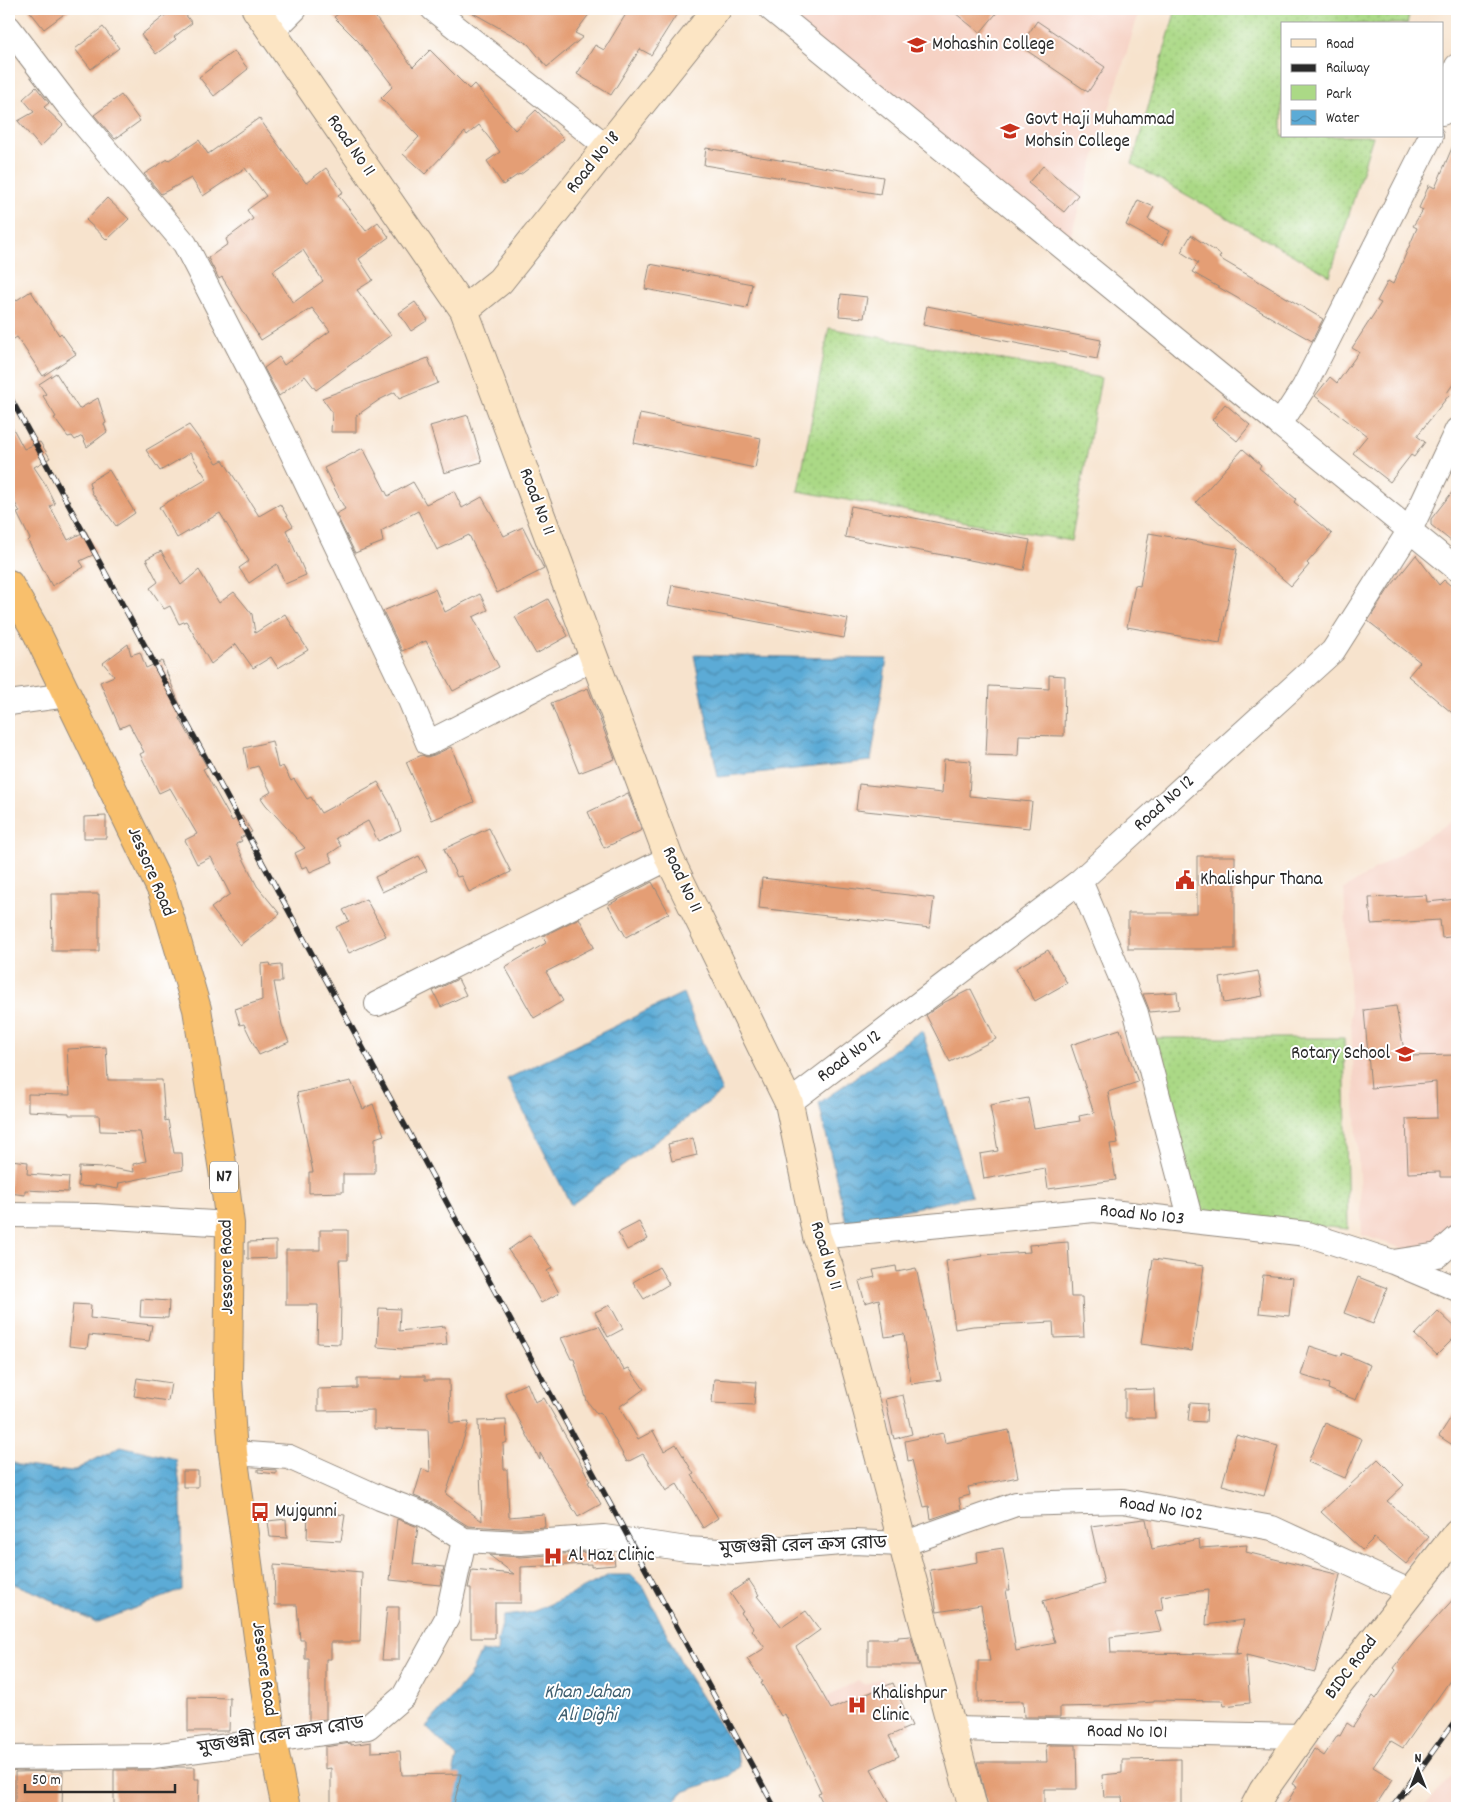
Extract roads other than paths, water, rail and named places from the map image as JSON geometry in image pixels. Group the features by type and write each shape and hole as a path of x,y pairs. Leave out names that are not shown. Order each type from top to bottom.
{"highway":[{"name":"Jessore Road","path":"9,584 37,634 162,891 197,1009 230,1224 228,1380 233,1452 272,1740 286,1808"}],"street":[{"name":"Road No 11","path":"256,9 464,310 669,858 789,1103 817,1236 829,1267 973,1808"},
{"path":"272,32 295,9"},
{"path":"433,9 607,147"},
{"name":"Road No 18","path":"464,310 500,281 717,9"},
{"path":"771,9 1457,569"},
{"path":"9,28 68,105 185,244 281,430 407,693 428,743 594,658"},
{"path":"1444,107 1457,66"},
{"path":"1280,424 1304,387 1430,138"},
{"name":"Road No 12","path":"789,1103 1080,882 1333,651 1410,530 1457,430"},
{"path":"9,703 67,695"},
{"path":"377,1004 669,858"},
{"path":"1080,882 1136,1013 1191,1221"},
{"name":"Road No 103","path":"817,1236 1094,1210 1307,1234 1393,1262 1457,1289"},
{"path":"9,1215 95,1216 230,1224"},
{"path":"1393,1262 1438,1255 1457,1238"},
{"name":"মুজগুন্নী রেল ক্রস রোড","path":"233,1452 289,1456 380,1498 425,1516 464,1540 520,1543 604,1537 687,1549 736,1552 853,1542 903,1544"},
{"name":"Road No 102","path":"903,1544 1016,1504 1123,1502 1272,1528 1411,1592"},
{"name":"BIDC Road","path":"1254,1808 1263,1791 1336,1688 1457,1533"},
{"name":"মুজগুন্নী রেল ক্রস রোড","path":"9,1758 153,1756 368,1728 404,1696 447,1618 464,1540"},
{"name":"Road No 101","path":"953,1730 1302,1736"}],"water":[{"path":"694,655 887,659 871,761 718,777"},
{"path":"683,993 722,1092 571,1205 507,1079"},
{"path":"922,1030 972,1196 846,1222 819,1103"},
{"path":"121,1446 176,1459 181,1493 182,1590 96,1623 37,1593 9,1582 9,1461 18,1465 71,1472"},
{"name":"Khan Jahan Ali Dighi","path":"609,1575 631,1575 644,1588 687,1674 737,1752 739,1767 729,1776 683,1792 668,1808 441,1808 449,1792 457,1757 426,1727 469,1677 481,1651 497,1653 504,1616 537,1610"}],"railway":[{"path":"9,395 775,1808"},
{"path":"1392,1808 1457,1718"}],"place":[{"name":"Mohashin College","path":"917,45"},
{"name":"Govt Haji Muhammad Mohsin College","path":"1010,131"},
{"name":"Khalishpur Thana","path":"1185,880"},
{"name":"Rotary School","path":"1405,1054"},
{"name":"Mujgunni","path":"260,1512"},
{"name":"Al Haz Clinic","path":"553,1556"},
{"name":"Khalishpur Clinic","path":"857,1705"}]}
